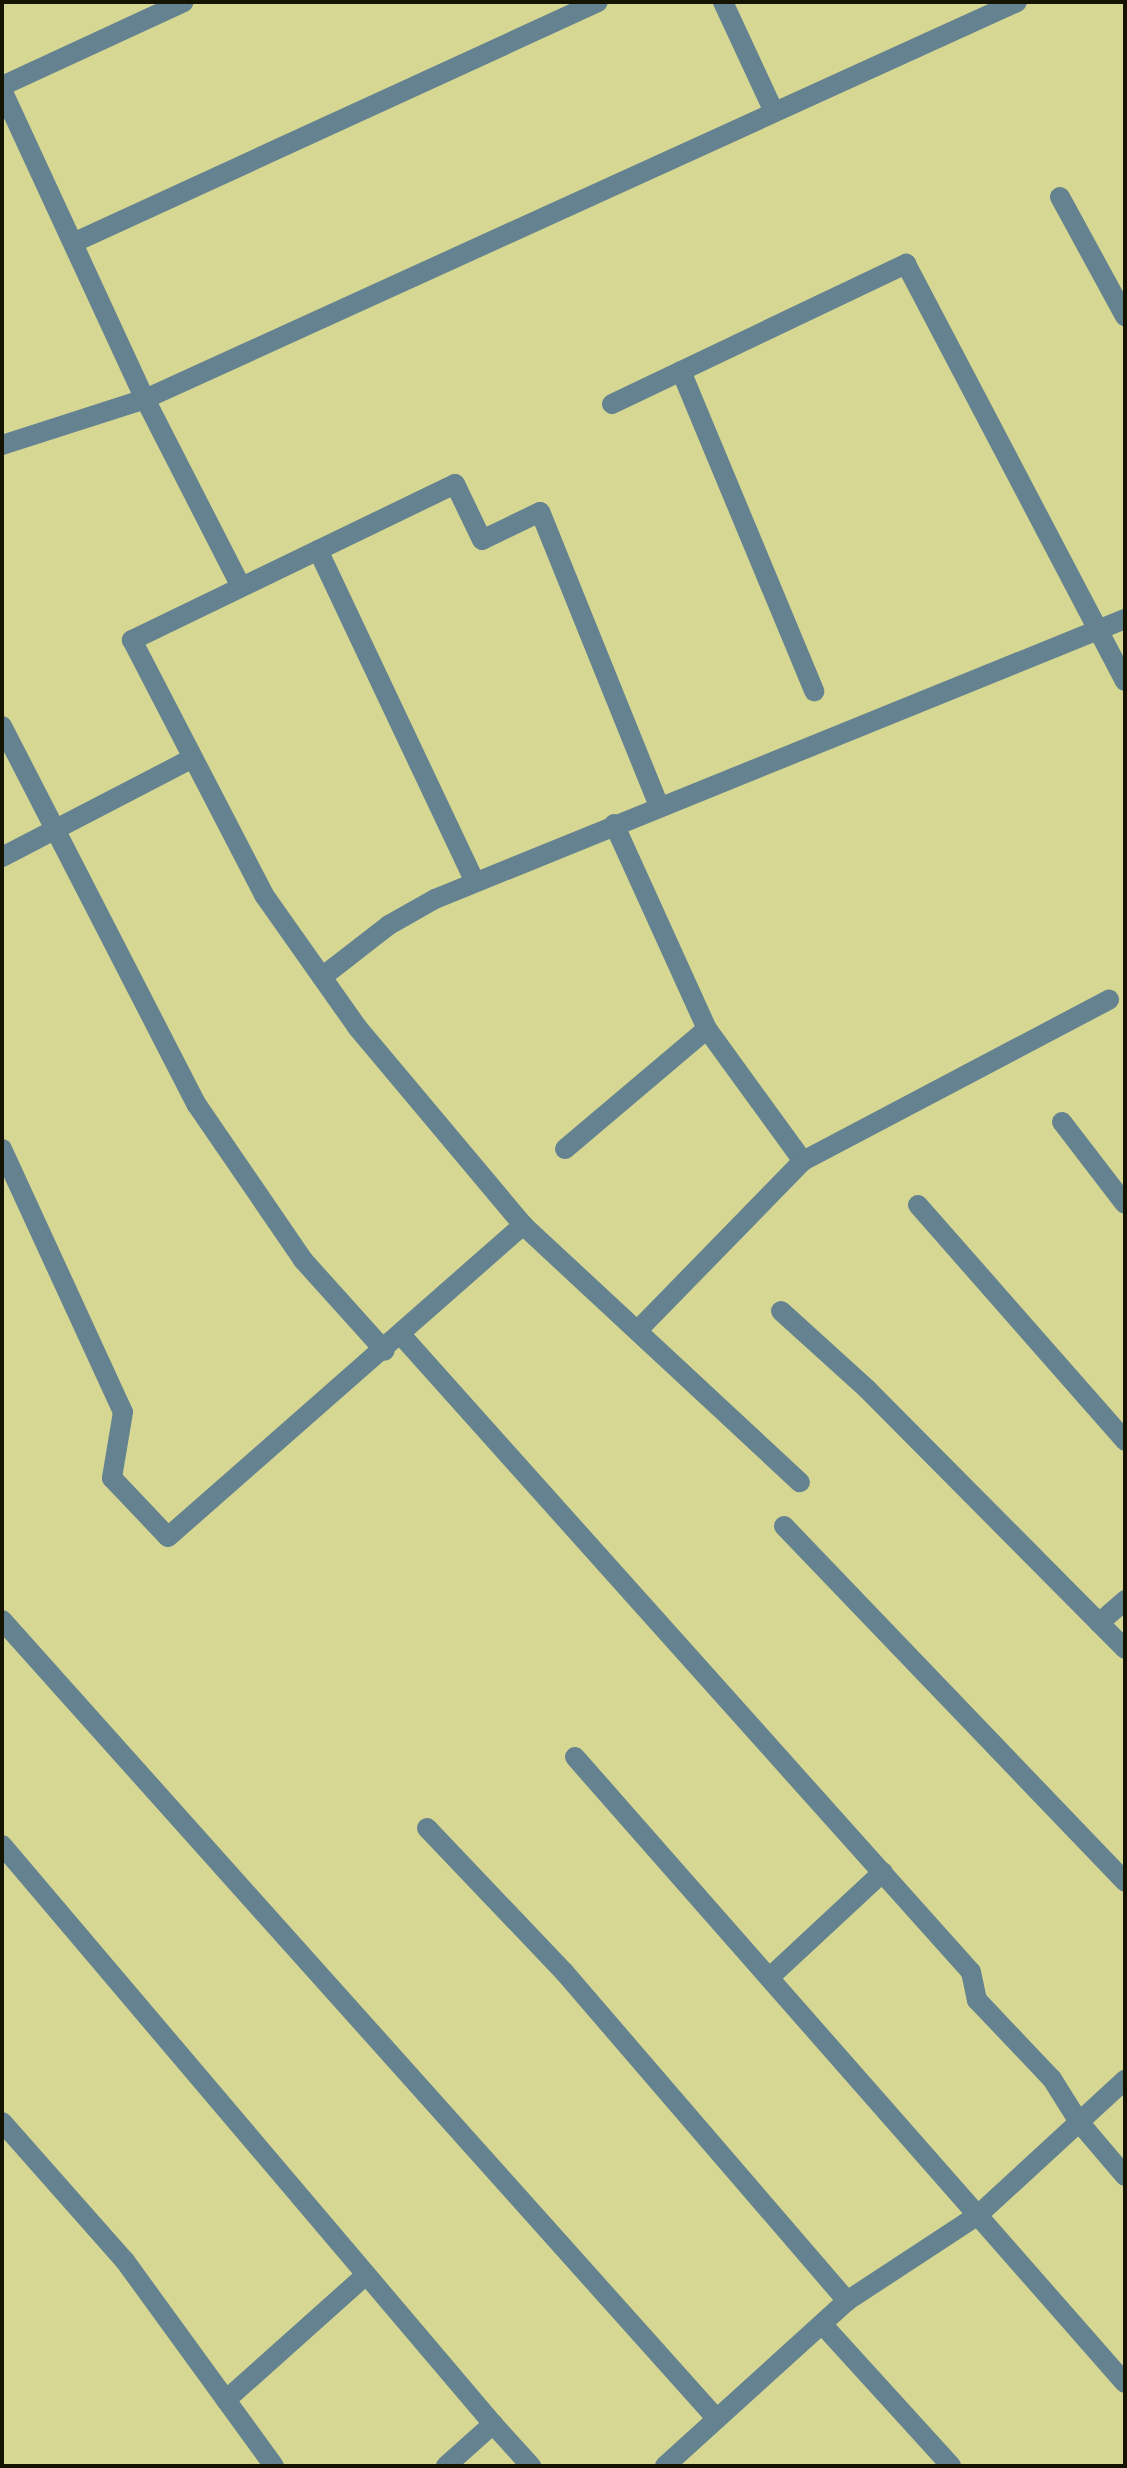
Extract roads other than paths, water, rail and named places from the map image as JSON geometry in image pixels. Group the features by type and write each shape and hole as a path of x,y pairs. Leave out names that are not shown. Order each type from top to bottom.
{"street":[{"path":"184,2 2,88 145,399 241,587"},
{"path":"75,242 598,2"},
{"path":"723,2 774,112"},
{"path":"2,445 145,399 1017,2"},
{"path":"1060,197 1125,316"},
{"path":"612,404 906,264 1125,681"},
{"path":"681,371 814,691"},
{"path":"659,806 540,512 482,540 455,484 132,640 264,895 322,977 523,1225 800,1482"},
{"path":"318,550 475,882"},
{"path":"322,977 389,925 475,882 1125,619"},
{"path":"2,726 197,1105 303,1260 385,1351"},
{"path":"2,857 191,759"},
{"path":"614,824 707,1029 803,1161"},
{"path":"638,1330 803,1161 1109,1000"},
{"path":"565,1149 707,1029"},
{"path":"1062,1122 1125,1204"},
{"path":"2,1149 123,1412 112,1478 168,1537 385,1351 523,1225"},
{"path":"918,1205 1125,1441"},
{"path":"781,1311 867,1389 1125,1649"},
{"path":"402,1336 971,1972 977,2000 1052,2079 1079,2122 1125,2176"},
{"path":"784,1526 1125,1882"},
{"path":"1099,1623 1125,1600"},
{"path":"2,1620 717,2419"},
{"path":"575,1757 1125,2383"},
{"path":"427,1828 565,1973 847,2301"},
{"path":"2,1845 531,2466"},
{"path":"770,1977 883,1872"},
{"path":"665,2466 847,2301 978,2215 1125,2080"},
{"path":"2,2122 125,2261 274,2466"},
{"path":"226,2400 366,2275"},
{"path":"822,2324 951,2466"},
{"path":"446,2466 493,2424"}]}
